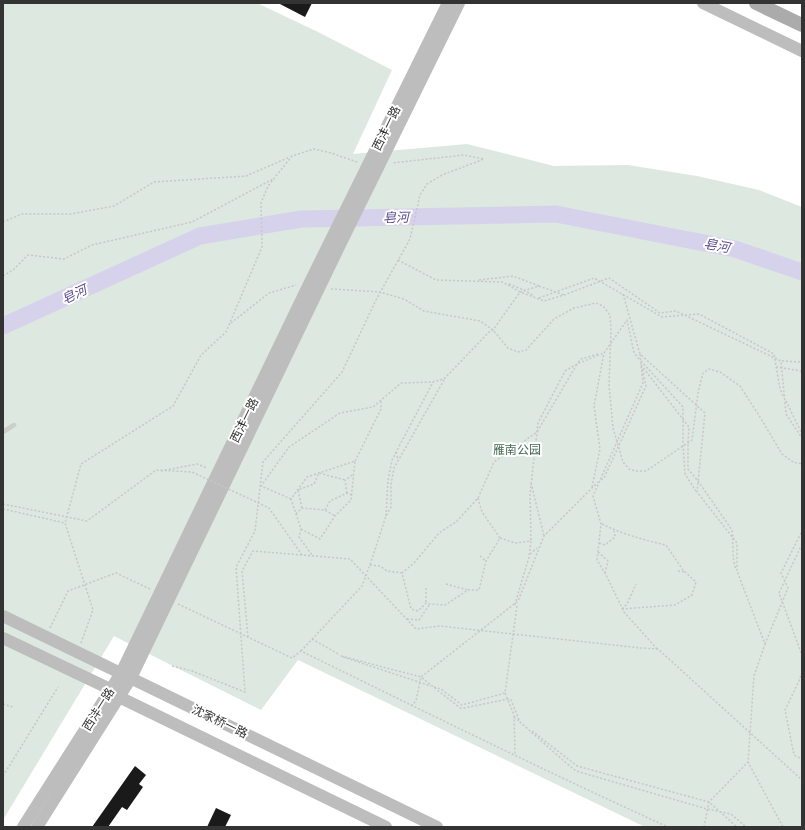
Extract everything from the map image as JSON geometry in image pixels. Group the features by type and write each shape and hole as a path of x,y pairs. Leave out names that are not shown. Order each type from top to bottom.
{"main road":[{"name":"西沣一路","path":"37,827 126,675 372,168 448,3"},
{"name":"西沣一路","path":"372,168 459,3"},
{"path":"703,3 802,51"},
{"path":"756,3 802,25"},
{"name":"西沣一路","path":"164,597 219,472 314,287"},
{"name":"沈家桥一路","path":"3,616 437,827"},
{"name":"沈家桥一路","path":"3,638 386,827"},
{"name":"西沣一路","path":"23,827 115,693"}],"lane":[{"path":"3,432 14,425"}],"path":[{"path":"3,222 22,214 71,214 114,206 154,182 246,176 292,156 314,149 331,153 372,168 424,159 464,155 484,160 442,175 427,184 420,195 410,239 380,292 342,372 263,462 255,530 236,567 246,692 192,670 172,666"},
{"path":"78,652 93,610 65,523 81,464 173,406 201,355 226,332 262,247 261,203 268,186 292,156"},
{"path":"3,276 13,270 28,255 64,259 92,245 192,222 273,179"},
{"path":"398,260 436,280 503,282 524,290 538,299"},
{"path":"473,281 513,276 564,295"},
{"path":"538,299 594,278 662,317 699,314 774,354 780,389 802,434"},
{"path":"503,282 520,292 544,301 609,278 660,312 676,311 781,361 802,362"},
{"path":"229,324 269,293 295,285 380,292 404,299 424,312 480,321 493,330 508,348 518,352 526,350 554,319 574,308 596,303 603,306 610,315 609,385 613,428 623,462 628,469 646,471 692,440 702,373 709,369 720,372 740,386 782,454 794,462 802,464"},
{"path":"46,637 68,591 116,573 292,658 301,651 362,586 386,516 391,507 391,484 394,468 444,379 490,331 493,330 520,292 539,286"},
{"path":"623,294 640,354 643,383 592,496 601,524 596,560 605,573 624,612 657,649 802,780"},
{"path":"592,488 600,449 594,406 604,352 630,317"},
{"path":"627,320 634,353 683,407 685,474 697,492 737,543 737,570"},
{"path":"515,755 514,714 505,692 517,606 514,604 530,554 530,494 538,423 565,371 604,352"},
{"path":"640,354 705,413 697,492"},
{"path":"411,706 416,701 421,677 518,601 544,536 599,481 604,478 646,386 640,360"},
{"path":"781,361 786,414 802,438"},
{"path":"370,565 380,566 387,571 402,573 414,563 439,533 456,522 478,498 494,462 537,432 577,364"},
{"path":"641,364 689,427 688,469 732,530 733,561 765,644"},
{"path":"776,367 802,371"},
{"path":"260,486 289,447 340,413 373,407 401,384 433,382 444,379"},
{"path":"386,516 388,480 392,460 433,382"},
{"path":"301,529 320,539 335,516 351,500 355,461 380,409 381,400"},
{"path":"396,452 398,462"},
{"path":"291,499 307,477 355,461"},
{"path":"3,504 87,521 156,470 197,464 219,472"},
{"path":"161,470 192,472 269,508 302,554"},
{"path":"319,473 345,480 354,474"},
{"path":"298,490 314,484 319,473"},
{"path":"345,480 347,493"},
{"path":"531,481 544,536"},
{"path":"260,486 291,499 301,529 299,538 312,555"},
{"path":"298,490 302,508"},
{"path":"325,510 330,501 347,493 352,495"},
{"path":"478,498 482,512 500,538 515,543 531,540"},
{"path":"296,514 302,508 325,510 335,516"},
{"path":"3,509 65,523"},
{"path":"601,524 646,542 666,545 686,572 696,582 692,595 675,605 622,609"},
{"path":"599,543 605,545 615,537 614,530"},
{"path":"783,827 748,762 754,676 765,644 788,588 781,573 802,531"},
{"path":"446,584 468,590 479,590 486,561 500,538"},
{"path":"802,544 779,593 802,655"},
{"path":"530,554 539,547"},
{"path":"248,637 242,571 253,551 350,559 416,629 440,626 657,649"},
{"path":"598,552 608,560 605,573"},
{"path":"480,556 486,561"},
{"path":"678,571 686,572"},
{"path":"402,573 411,609 418,611 426,603 426,588"},
{"path":"622,609 627,604 636,584"},
{"path":"426,603 445,605 468,590"},
{"path":"407,619 419,620 430,604"},
{"path":"312,639 346,659 441,689 462,705"},
{"path":"301,651 411,706 668,827"},
{"path":"341,656 421,677 460,708 511,700 520,722 577,766 709,802 737,827"},
{"path":"802,672 785,710 794,755 802,758"},
{"path":"3,776 58,688"},
{"path":"460,708 462,705 505,692"},
{"path":"3,704 13,707"},
{"path":"514,717 576,771 708,809 731,814 746,827"},
{"path":"704,827 709,802 748,762"}],"green space":[{"name":"雁南公园","path":"3,3 257,3 392,70 353,154 467,144 554,166 628,165 697,176 759,190 802,207 802,827 645,827 298,660 261,710 114,636 3,820"}],"building":[{"path":"278,3 312,3 305,17"},
{"path":"135,766 146,775 139,784 143,787 127,810 122,807 108,827 92,827"},
{"path":"216,808 231,815 225,827 207,827"}],"waterway":[{"name":"皂河","path":"3,326 200,236 301,219 556,214 735,249 802,272"}]}
